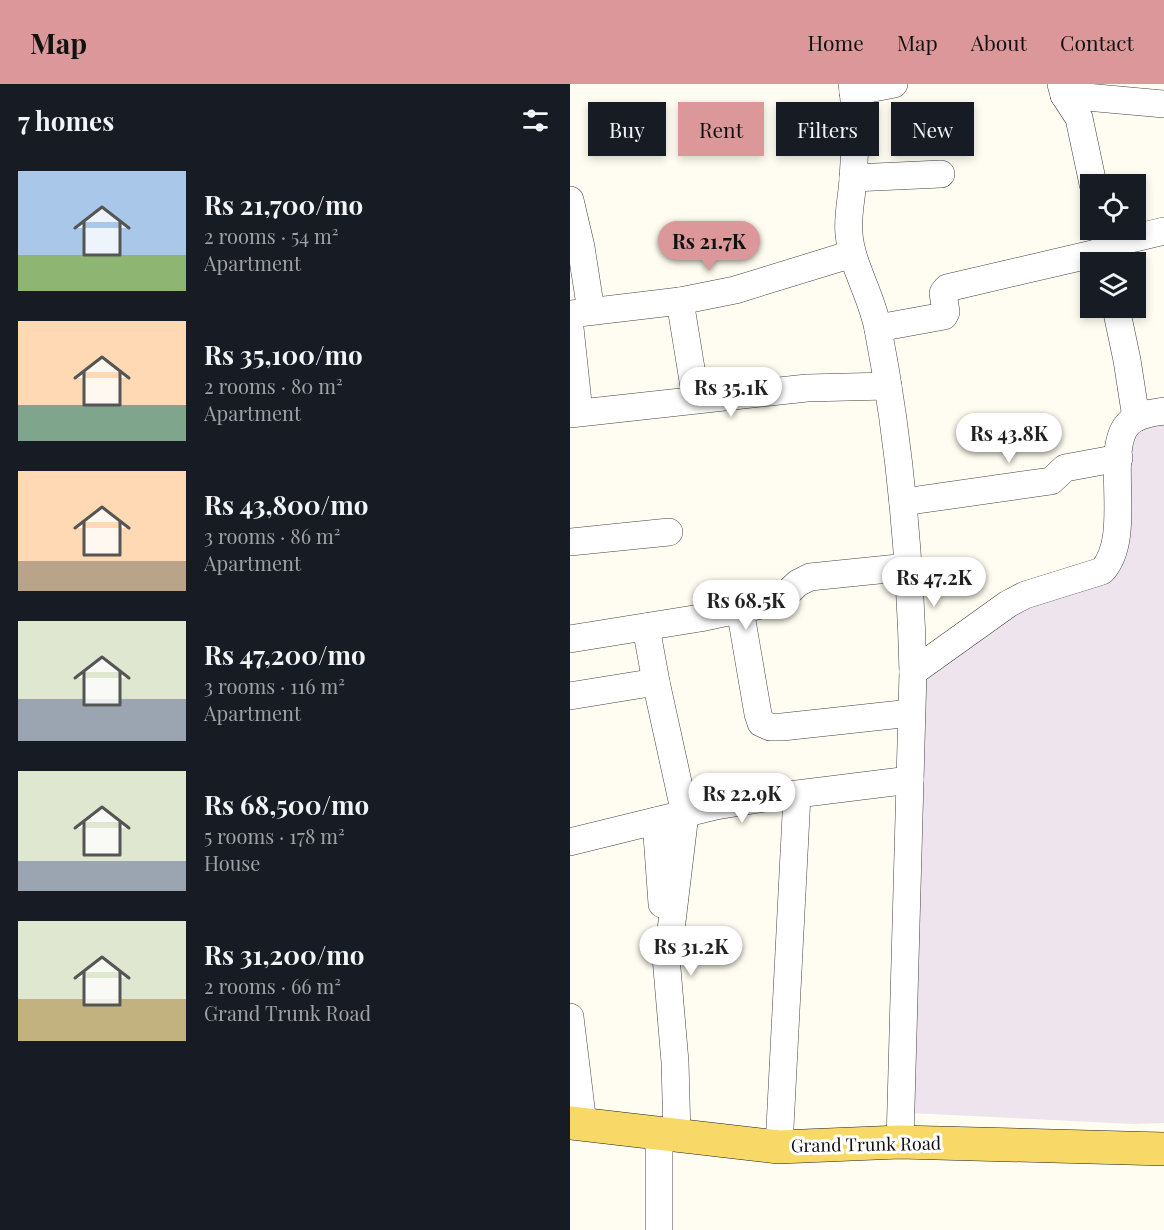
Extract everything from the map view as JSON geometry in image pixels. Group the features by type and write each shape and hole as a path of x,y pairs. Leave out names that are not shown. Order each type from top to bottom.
{"main road":[{"name":"Grand Trunk Road","path":"577,1123 779,1147 900,1142 1164,1149"}],"street":[{"path":"894,84 852,88 853,178 849,232 852,254 873,305 878,328 903,502 908,567 913,672 900,1142"},
{"path":"1063,90 1164,104"},
{"path":"1063,90 1079,118 1091,174"},
{"path":"853,178 941,174"},
{"path":"570,200 581,247 581,313 680,302 735,290 852,254"},
{"path":"878,328 944,316 946,312 943,293 947,288 1164,231"},
{"path":"680,302 696,399"},
{"path":"1118,318 1136,418"},
{"path":"570,328 575,413 807,388 888,386"},
{"path":"913,672 1008,604 1025,595 1102,571 1109,564 1118,526 1119,458 1124,431 1136,418 1164,411"},
{"path":"903,502 1051,481 1065,468 1119,458"},
{"path":"570,542 669,532"},
{"path":"570,639 740,609 782,598 798,583 810,577 908,567"},
{"path":"740,609 761,723 770,727 782,727 911,713"},
{"path":"646,627 685,814 666,963"},
{"path":"570,696 656,682"},
{"path":"570,842 716,806 910,780"},
{"path":"779,1147 797,795"},
{"path":"656,821 675,1062 659,1230"},
{"path":"570,1017 577,1123"}],"shaded area":[{"path":"1164,400 1164,1123 1134,1124 909,1113 925,666 1128,542 1124,410"}]}
